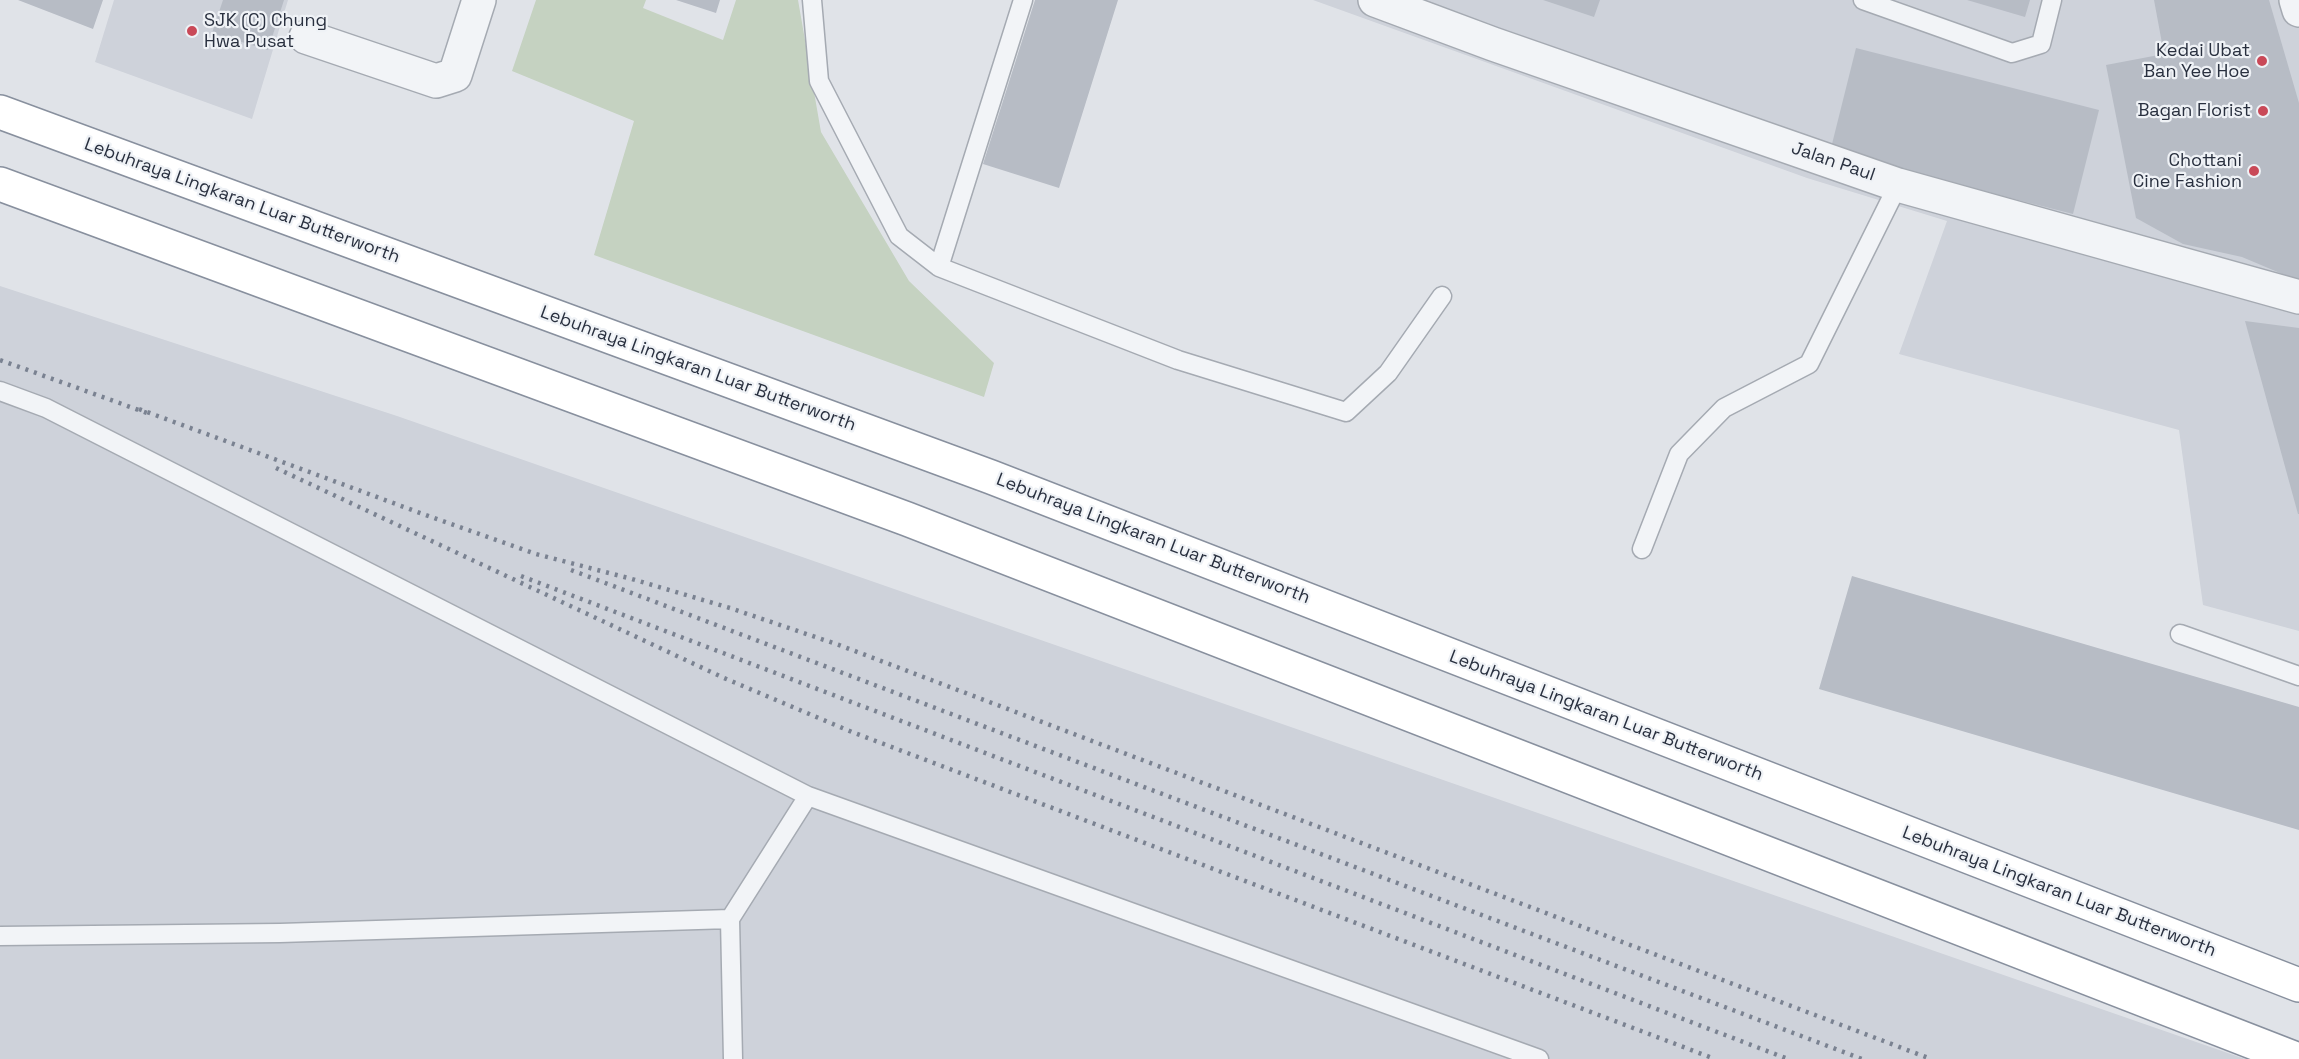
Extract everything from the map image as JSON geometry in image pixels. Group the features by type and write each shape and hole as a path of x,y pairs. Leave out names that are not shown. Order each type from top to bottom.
{"highway":[{"name":"Lebuhraya Lingkaran Luar Butterworth","path":"0,112 991,477 2299,986"},
{"path":"0,184 918,524 2296,1059"}],"street":[{"path":"306,37 436,81 455,75 479,0"},
{"name":"Jalan Paul","path":"1375,0 1493,44 1898,185 2299,297"},
{"path":"2296,0 2299,10"}],"lane":[{"path":"812,0 819,81 899,236 939,267 1178,360 1346,412 1388,373 1442,296"},
{"path":"939,267 1023,0"},
{"path":"1863,0 2012,53 2041,44 2052,0"},
{"path":"1642,549 1679,454 1724,408 1809,364 1898,185"},
{"path":"0,392 46,408 808,796 1539,1059"},
{"path":"2180,634 2299,676"},
{"path":"733,1059 730,919 808,796"},
{"path":"0,936 280,933 730,919"}],"shaded area":[{"name":"SJK (C) Chung Hwa Pusat","path":"114,0 288,0 252,119 95,62"},
{"path":"1313,0 2299,0 2299,631 2203,605 2179,430 1899,354 1947,221 1807,178"},
{"path":"0,286 397,416 2245,1059 0,1059"}],"green space":[{"path":"536,0 646,0 643,8 723,40 736,0 798,0 821,132 909,281 994,363 984,397 594,255 634,121 512,71"}],"building":[{"path":"18,0 103,0 93,29"},
{"path":"223,0 284,0 268,50 212,33"},
{"path":"676,0 720,0 716,13"},
{"path":"1035,0 1118,0 1059,188 983,164"},
{"path":"1543,0 1600,0 1594,17"},
{"path":"1967,0 2030,0 2025,17"},
{"path":"2154,0 2269,0 2299,103 2299,281 2242,257 2183,244 2136,218 2106,65 2164,54"},
{"path":"1856,48 2099,110 2073,214 1830,152"},
{"path":"2245,321 2299,328 2299,514 2298,514"},
{"path":"1852,576 2299,707 2299,830 1819,689"}],"railway":[{"path":"0,360 147,413"},
{"path":"139,409 536,554 730,608 839,645 1931,1059"},
{"path":"276,468 724,678 852,732 1715,1059"},
{"path":"571,570 1862,1059"},
{"path":"521,576 1788,1059"}],"place":[{"name":"SJK (C) Chung Hwa Pusat","path":"192,31"},
{"name":"Kedai Ubat Ban Yee Hoe","path":"2262,61"},
{"name":"Bagan Florist","path":"2263,111"},
{"name":"Chottani Cine Fashion","path":"2254,171"}]}
